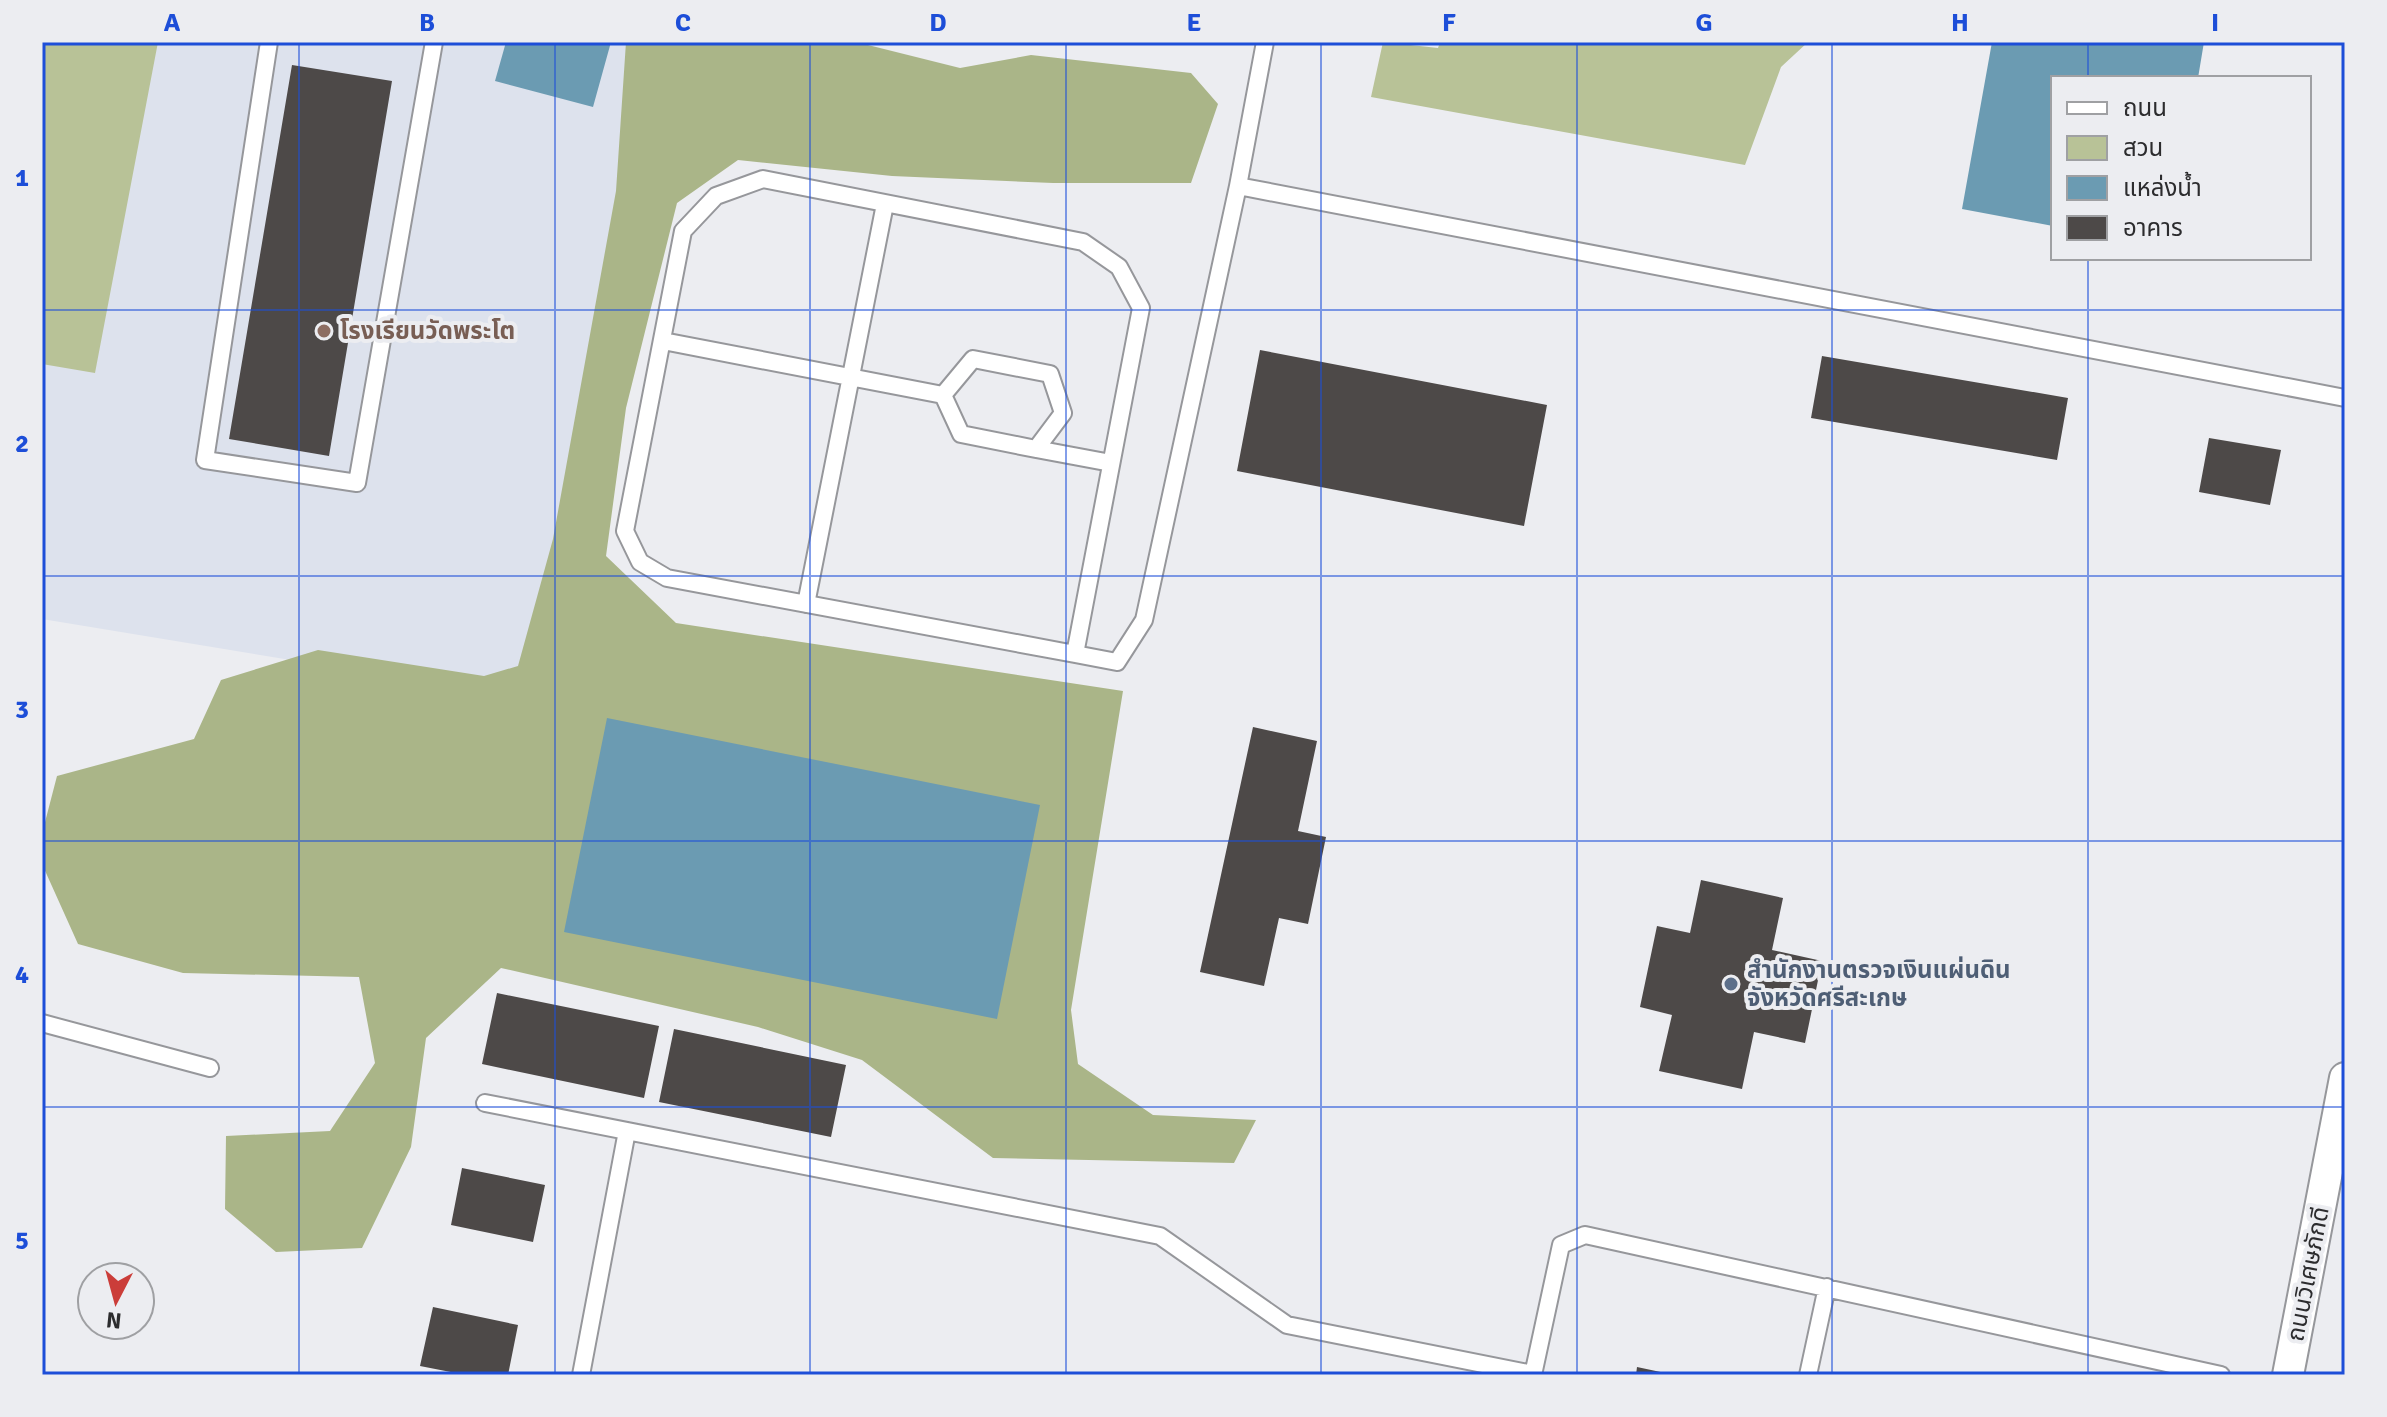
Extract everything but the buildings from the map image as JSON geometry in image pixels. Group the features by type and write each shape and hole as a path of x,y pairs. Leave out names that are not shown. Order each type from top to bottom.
{"street":[{"name":"ถนนวิเศษภักดี","path":"2288,1375 2345,1078"}],"lane":[{"path":"269,42 205,460 357,483 434,42"},
{"path":"1075,654 1141,308 1119,267 1083,242 763,179 716,196 683,231 625,531 640,562 667,578 1117,662 1144,620 1238,186 1265,42"},
{"path":"1238,186 2345,398"},
{"path":"806,604 885,204"},
{"path":"663,341 943,395"},
{"path":"943,395 973,359 1050,374 1063,413 1036,449"},
{"path":"943,395 961,434 1111,463"},
{"path":"42,1023 210,1068"},
{"path":"485,1103 1160,1236 1287,1325 1533,1375 1561,1245 1585,1235 2221,1375"},
{"path":"581,1375 627,1131"},
{"path":"1808,1375 1827,1287"}],"shaded area":[{"name":"โรงเรียนวัดพระโต","path":"42,42 664,42 534,700 42,619"}],"green space":[{"path":"42,42 158,42 95,373 42,364"},
{"path":"626,42 856,42 960,68 1031,55 1191,73 1218,104 1191,183 1053,183 892,176 738,160 677,203 626,408 606,556 676,623 1123,691 1071,1010 1078,1064 1153,1115 1256,1120 1234,1163 993,1158 862,1060 758,1027 501,968 426,1038 411,1147 362,1248 276,1252 225,1209 226,1136 330,1131 375,1063 359,977 183,973 78,944 42,864 44,826 57,776 194,739 221,680 318,650 484,676 518,666 553,539 616,191"},
{"path":"1383,42 1438,48 1440,42 1808,42 1781,67 1745,165 1371,97"}],"water":[{"path":"506,42 611,42 593,107 495,81"},
{"path":"1992,42 2204,42 2198,76 2051,76 2051,226 1962,209"},
{"path":"607,718 1040,805 997,1019 564,932"}],"place":[{"name":"โรงเรียนวัดพระโต","path":"324,331"},
{"name":"สำนักงานตรวจเงินแผ่นดิน จังหวัดศรีสะเกษ","path":"1731,984"}]}
